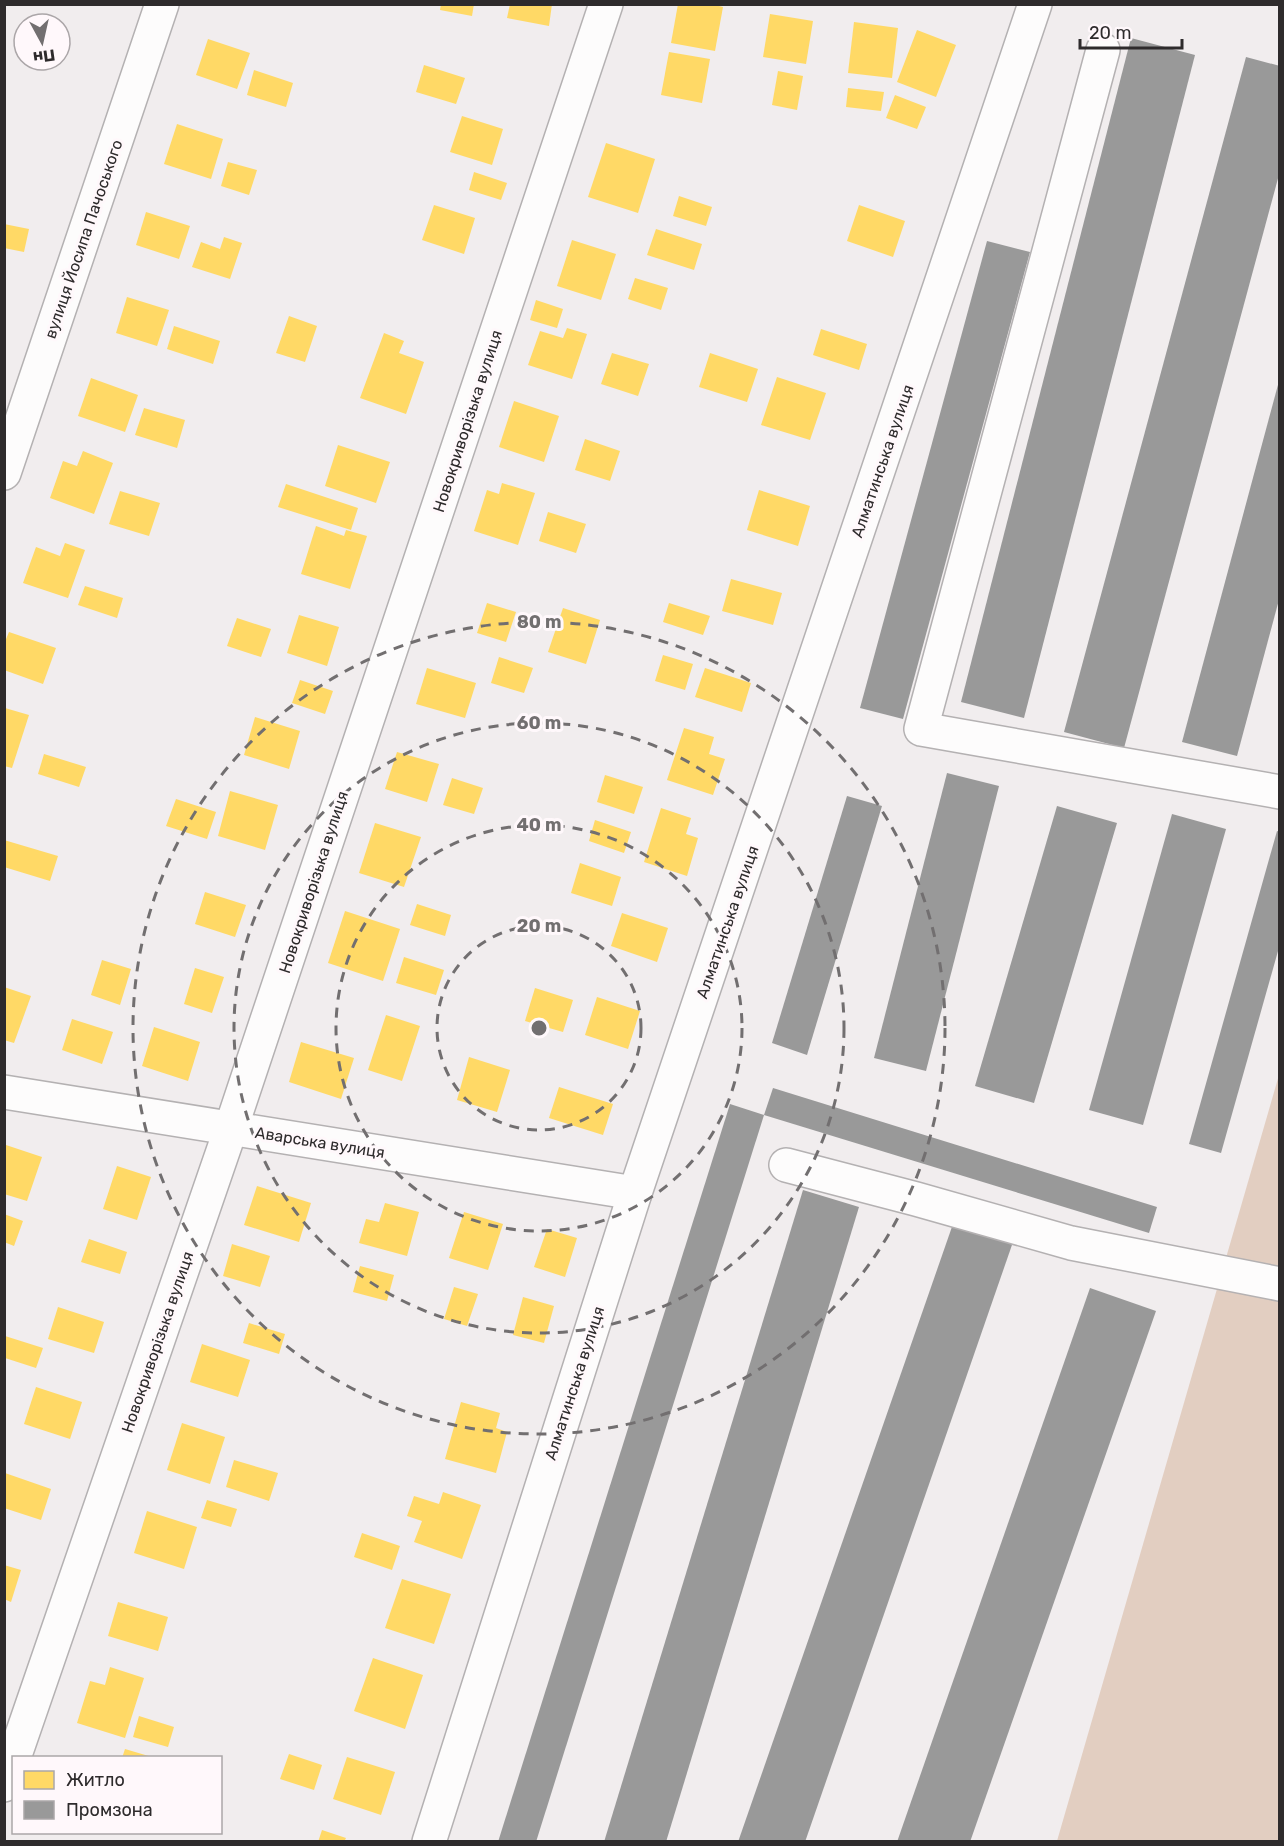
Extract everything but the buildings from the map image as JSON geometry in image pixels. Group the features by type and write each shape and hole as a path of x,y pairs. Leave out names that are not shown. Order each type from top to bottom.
{"street":[{"name":"вулиця Йосипа Пачоського","path":"4,473 162,4"},
{"name":"Новокриворізька вулиця","path":"15,1756 231,1128 606,4"},
{"name":"Алматинська вулиця","path":"429,1842 635,1193 1035,4"},
{"path":"1103,50 921,729 1280,792"},
{"name":"Аварська вулиця","path":"4,1092 635,1193"},
{"path":"786,1165 1071,1243 1280,1284"},
{"name":"Новокриворізька вулиця","path":"4,1785 12,1763"}],"shaded area":[{"path":"1279,1075 1279,1841 1057,1841"}]}
